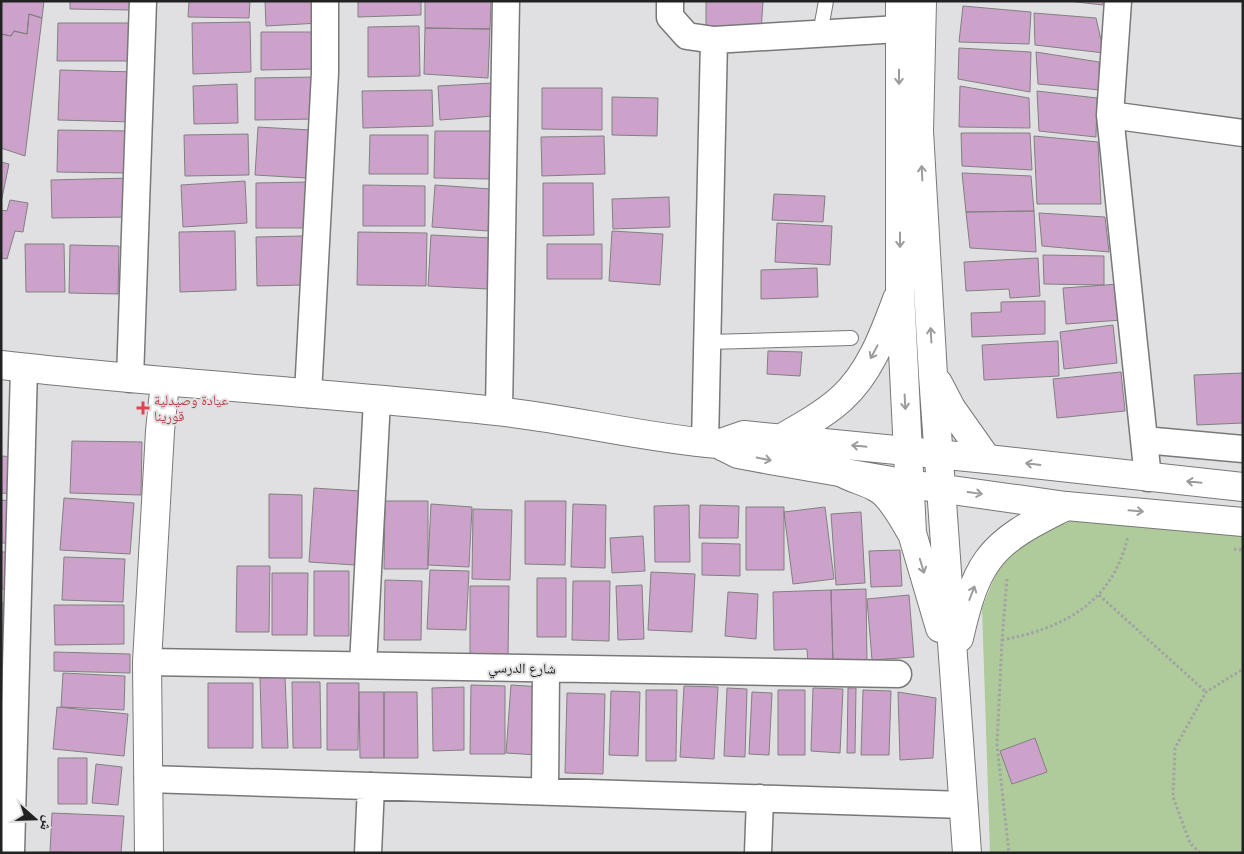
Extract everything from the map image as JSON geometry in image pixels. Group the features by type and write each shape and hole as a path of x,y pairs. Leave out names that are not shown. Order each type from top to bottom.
{"street":[{"path":"130,379 143,1"},
{"path":"308,394 325,73 325,1"},
{"path":"499,411 506,1"},
{"path":"670,1 670,17 687,36 714,40 899,29"},
{"path":"900,1 900,291 912,533 954,675"},
{"path":"922,1 920,131 933,375 967,853"},
{"path":"1118,1 1110,115 1148,478"},
{"path":"712,443 708,342 714,40"},
{"path":"1110,115 1243,133"},
{"path":"780,439 824,412 842,398 858,381 878,344 900,291"},
{"path":"11,853 13,366 130,379 194,383 499,411 712,443 738,454 909,484 1066,506 1243,522"},
{"path":"933,375 950,408 987,459"},
{"path":"149,853 147,662 160,431 165,382"},
{"path":"363,665 377,400"},
{"path":"712,443 744,435 1243,487"},
{"path":"1144,440 1243,449"},
{"path":"841,472 849,477 879,488 896,507 912,533"},
{"path":"954,675 959,638 966,610 976,583 988,560 1008,539 1034,522 1066,506"},
{"name":"شارع الدرسي","path":"147,662 898,674"},
{"path":"545,791 546,669"},
{"path":"148,779 964,805"},
{"path":"368,853 371,786"},
{"path":"758,853 760,798"}],"lane":[{"path":"820,34 826,1"},
{"path":"708,342 851,338"}],"path":[{"path":"1002,640 1030,634 1056,625 1080,611 1098,595 1113,576 1124,552 1130,530"},
{"path":"1233,548 1243,550"},
{"path":"1008,575 1002,640 997,745 1008,853"},
{"path":"1098,595 1206,692"},
{"path":"1200,853 1190,843 1173,797 1176,748 1206,692 1243,669"}],"green space":[{"path":"1101,520 1243,536 1243,853 990,853 982,608 1000,564 1028,533 1066,521"}],"building":[{"path":"1,1 44,1 42,18 29,14 27,34 14,31 11,36 1,34"},
{"path":"70,1 131,1 130,10 70,9"},
{"path":"189,1 250,1 249,18 188,17"},
{"path":"265,1 319,1 320,23 266,26"},
{"path":"358,1 421,1 421,15 358,17"},
{"path":"425,1 491,1 490,29 425,28"},
{"path":"706,1 763,1 761,32 706,29"},
{"path":"1068,1 1103,1 1103,5"},
{"path":"963,6 1031,12 1029,44 959,42"},
{"path":"1034,13 1096,18 1104,53 1035,45"},
{"path":"29,14 42,18 25,156 1,148 1,34 11,36 14,31 27,34"},
{"path":"250,22 251,72 193,74 192,23"},
{"path":"58,23 136,23 135,61 57,61"},
{"path":"419,26 420,76 368,77 368,27"},
{"path":"425,28 490,29 488,78 424,74"},
{"path":"261,32 315,32 315,69 261,70"},
{"path":"959,48 1031,52 1030,92 958,79"},
{"path":"1036,52 1099,62 1100,90 1038,84"},
{"path":"60,70 136,72 134,122 58,120"},
{"path":"316,77 317,119 255,120 255,78"},
{"path":"493,83 494,116 440,120 438,86"},
{"path":"237,84 238,123 194,124 193,86"},
{"path":"960,86 1029,98 1030,128 959,127"},
{"path":"542,88 602,88 602,130 542,129"},
{"path":"432,90 433,126 363,128 362,91"},
{"path":"1037,91 1097,98 1096,137 1039,131"},
{"path":"612,97 658,98 657,136 612,135"},
{"path":"258,127 310,130 306,178 255,175"},
{"path":"58,130 129,131 128,173 57,172"},
{"path":"435,131 491,131 490,179 434,178"},
{"path":"961,133 1030,133 1032,170 962,166"},
{"path":"248,134 249,175 185,176 184,135"},
{"path":"370,135 428,135 428,174 369,174"},
{"path":"604,136 605,174 542,176 541,137"},
{"path":"1034,136 1098,142 1101,204 1037,204"},
{"path":"1,162 9,164 2,198 1,198"},
{"path":"962,173 1031,176 1034,211 966,212"},
{"path":"130,178 131,217 52,218 51,180"},
{"path":"245,181 247,223 183,227 181,185"},
{"path":"308,182 308,228 256,228 256,183"},
{"path":"543,183 593,183 594,235 543,236"},
{"path":"363,185 425,186 425,226 363,226"},
{"path":"435,185 491,189 488,231 432,227"},
{"path":"774,194 825,196 823,222 772,220"},
{"path":"669,197 670,227 613,229 612,199"},
{"path":"10,200 28,203 23,232 15,231 7,259 1,258 1,210 7,211"},
{"path":"1034,211 1036,252 970,248 966,212"},
{"path":"1039,213 1105,217 1109,252 1042,246"},
{"path":"777,223 832,226 830,265 775,262"},
{"path":"235,231 236,290 180,292 179,232"},
{"path":"612,231 663,234 660,285 609,281"},
{"path":"358,232 427,233 426,286 357,285"},
{"path":"431,235 491,238 488,289 428,286"},
{"path":"303,236 304,285 257,286 256,237"},
{"path":"25,244 64,244 65,292 26,292"},
{"path":"547,244 602,244 602,279 547,279"},
{"path":"70,245 119,246 118,294 69,293"},
{"path":"1043,255 1104,256 1104,285 1044,284"},
{"path":"1038,258 1040,296 1010,298 1009,289 966,291 964,262"},
{"path":"817,268 818,297 761,299 761,270"},
{"path":"1119,284 1122,320 1066,324 1063,288"},
{"path":"1045,301 1045,334 972,337 971,313 1001,312 1001,302"},
{"path":"1113,325 1117,363 1064,369 1060,332"},
{"path":"1058,341 1059,376 984,380 982,345"},
{"path":"768,351 802,352 800,376 767,374"},
{"path":"1121,372 1125,411 1057,418 1053,379"},
{"path":"1243,373 1243,423 1197,425 1194,375"},
{"path":"72,441 142,442 141,495 70,493"},
{"path":"1,456 16,457 13,494 1,493"},
{"path":"314,488 360,491 355,565 309,562"},
{"path":"269,494 302,495 302,558 269,558"},
{"path":"64,498 134,503 130,554 60,550"},
{"path":"1,500 12,501 10,543 1,543"},
{"path":"385,501 428,501 428,569 384,569"},
{"path":"525,501 566,501 565,565 525,564"},
{"path":"431,504 472,507 469,567 428,565"},
{"path":"573,504 606,505 605,568 571,567"},
{"path":"689,505 690,562 655,562 654,506"},
{"path":"700,505 739,506 738,538 699,538"},
{"path":"746,507 784,507 784,570 746,570"},
{"path":"825,507 834,579 793,584 784,512"},
{"path":"473,509 512,510 510,580 472,579"},
{"path":"861,512 865,583 836,585 831,514"},
{"path":"643,536 645,571 612,573 610,538"},
{"path":"702,543 740,544 740,576 702,575"},
{"path":"900,550 902,586 871,587 869,551"},
{"path":"1,552 14,552 13,589 1,589"},
{"path":"64,557 125,559 123,602 62,600"},
{"path":"237,566 270,566 269,632 236,632"},
{"path":"430,570 469,571 466,630 427,629"},
{"path":"314,571 349,571 349,636 314,636"},
{"path":"651,572 695,574 692,632 648,630"},
{"path":"272,573 308,573 307,635 272,635"},
{"path":"537,578 566,578 566,637 537,637"},
{"path":"385,580 422,581 421,640 384,640"},
{"path":"573,581 610,581 609,641 572,640"},
{"path":"642,585 644,639 618,640 616,586"},
{"path":"470,586 509,586 508,660 470,659"},
{"path":"866,589 867,662 833,663 831,590"},
{"path":"831,590 833,663 808,664 807,649 774,650 773,592"},
{"path":"728,592 758,594 756,639 725,636"},
{"path":"909,595 914,657 872,660 867,599"},
{"path":"1,603 14,603 14,637 1,637"},
{"path":"54,605 124,605 124,644 55,645"},
{"path":"54,652 130,654 130,673 54,671"},
{"path":"63,673 125,676 124,710 61,707"},
{"path":"285,677 288,748 262,748 260,678"},
{"path":"292,682 320,682 321,748 293,748"},
{"path":"208,683 253,683 253,748 208,748"},
{"path":"327,683 359,683 358,750 327,750"},
{"path":"471,685 505,686 505,754 470,754"},
{"path":"511,685 543,687 538,755 506,753"},
{"path":"684,686 718,687 714,759 680,757"},
{"path":"464,687 464,750 433,751 432,688"},
{"path":"727,688 747,689 745,757 724,756"},
{"path":"813,688 843,689 840,753 811,751"},
{"path":"848,688 856,688 855,753 847,753"},
{"path":"646,690 677,690 676,761 646,761"},
{"path":"778,690 805,690 805,755 778,755"},
{"path":"863,690 891,691 889,755 861,755"},
{"path":"611,691 640,692 638,756 609,755"},
{"path":"359,692 384,692 384,758 360,758"},
{"path":"384,692 417,692 418,758 384,758"},
{"path":"752,692 772,693 769,755 749,754"},
{"path":"898,692 936,698 933,758 900,760"},
{"path":"567,693 605,694 603,774 565,773"},
{"path":"57,707 128,714 124,756 53,749"},
{"path":"1035,738 1047,772 1012,784 1000,751"},
{"path":"58,758 87,758 87,804 58,804"},
{"path":"96,764 122,767 118,805 92,803"},
{"path":"52,813 124,816 121,853 50,852"}],"place":[{"name":"عيادة وصيدلية قورينا","path":"143,408"}]}
